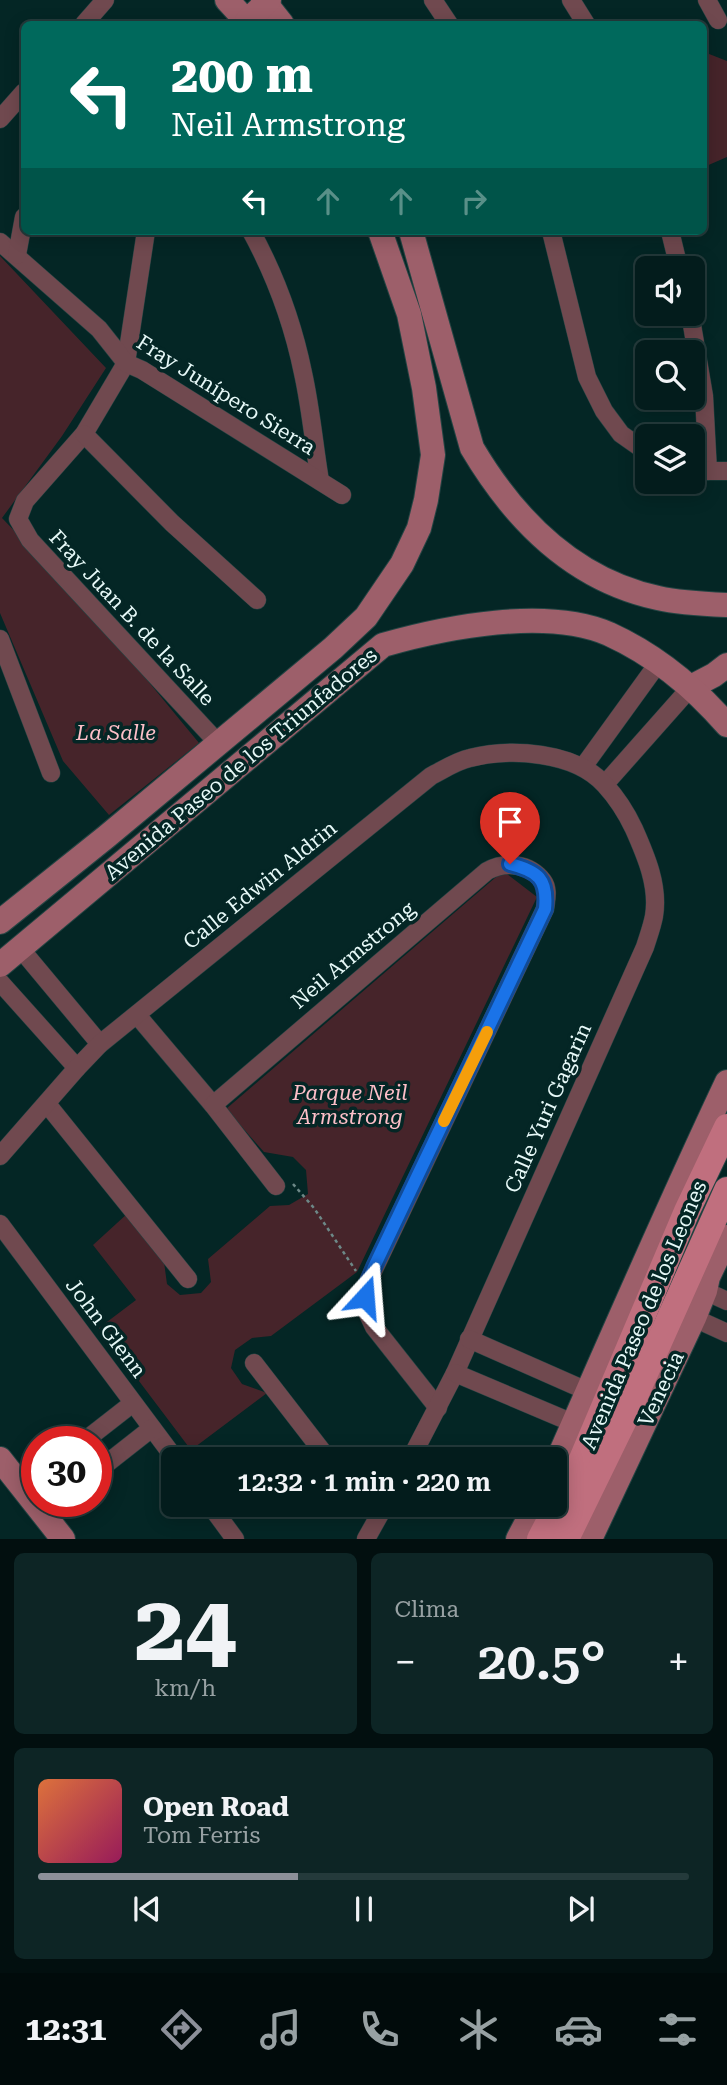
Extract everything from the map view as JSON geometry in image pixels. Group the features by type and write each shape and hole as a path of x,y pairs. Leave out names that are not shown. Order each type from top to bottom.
{"main road":[{"name":"Avenida Paseo de los Leones","path":"540,1539 582,1459 685,1216 716,1128"},
{"name":"Avenida Paseo de los Leones","path":"566,1539 626,1416 727,1190"},
{"path":"714,1290 727,1210"},
{"path":"626,1308 685,1216"}],"street":[{"path":"87,21 105,0"},
{"path":"227,0 244,21"},
{"path":"433,0 447,21"},
{"path":"571,0 584,21"},
{"path":"707,0 718,20"},
{"path":"248,21 266,1 280,21"},
{"path":"0,119 21,96"},
{"path":"17,256 21,234"},
{"path":"145,235 126,363 84,434 172,523 257,600"},
{"path":"253,235 266,259 289,323 303,373 320,481"},
{"name":"Avenida Paseo de los Triunfadores","path":"0,922 333,648 366,617 402,564 419,528 433,454 424,388 409,314 381,235"},
{"path":"413,235 472,448 489,477 517,514 553,548 608,582 657,598 727,605"},
{"path":"552,235 587,377 604,411 621,434 635,444"},
{"path":"671,235 676,256"},
{"name":"Fray Junípero Sierra","path":"0,242 99,328 126,363 142,370 342,495"},
{"path":"693,326 704,396 702,424"},
{"name":"Fray Juan B. de la Salle","path":"84,434 25,501 18,519 30,540 218,743"},
{"path":"433,454 472,448"},
{"path":"705,469 727,471"},
{"path":"366,617 383,645"},
{"name":"Avenida Paseo de los Triunfadores","path":"0,965 383,645 422,633 457,627 524,621 569,624 608,634 659,662 691,687 727,725"},
{"path":"0,639 51,773"},
{"path":"594,776 659,662"},
{"path":"594,776 691,687 715,675 727,665"},
{"name":"Calle Edwin Aldrin","path":"0,1156 100,1044 431,776 467,758 528,752 557,759 594,776"},
{"name":"Calle Yuri Gagarin","path":"417,1447 454,1373 645,947 654,914 653,883 647,856 630,821 594,776"},
{"name":"Neil Armstrong","path":"212,1105 487,871 499,865 510,864 532,873 544,882 547,894 545,909 366,1286"},
{"path":"20,948 100,1044"},
{"path":"0,982 77,1068"},
{"path":"137,1015 276,1186"},
{"path":"563,1447 663,1220 716,1128 727,1082"},
{"path":"47,1104 188,1279"},
{"name":"John Glenn","path":"0,1224 166,1447"},
{"name":"Venecia","path":"590,1539 694,1318 714,1290 727,1237"},
{"path":"366,1286 366,1310 374,1327 438,1408"},
{"path":"694,1318 727,1333"},
{"path":"469,1339 587,1391"},
{"path":"254,1363 320,1447"},
{"path":"454,1373 573,1423"},
{"path":"104,1426 133,1403"},
{"path":"112,1459 152,1428"},
{"path":"0,1459 21,1476"},
{"path":"54,1517 63,1539"},
{"path":"219,1517 235,1539"},
{"path":"366,1539 378,1517"},
{"path":"518,1539 530,1517"}],"path":[{"path":"276,1186 295,1184 366,1286"}],"green space":[{"path":"707,53 727,61 727,157 707,166"},
{"name":"La Salle","path":"0,256 106,368 62,436 2,518 78,600 199,743 109,815 63,761 0,613"},
{"name":"Parque Neil Armstrong","path":"503,871 537,897 357,1272 271,1336 252,1338 235,1350 231,1368 242,1384 267,1393 195,1447 189,1447 99,1328 136,1300 93,1245 128,1213 164,1262 167,1284 180,1295 201,1293 211,1282 208,1259 270,1206 289,1205 308,1194 306,1170 293,1157 264,1152 226,1109"}],"slow traffic":[{"path":"444,1121 487,1032"}],"route":[{"path":"365,1297 366,1286 374,1267 545,909 547,894 544,882 532,873 510,864"}]}
